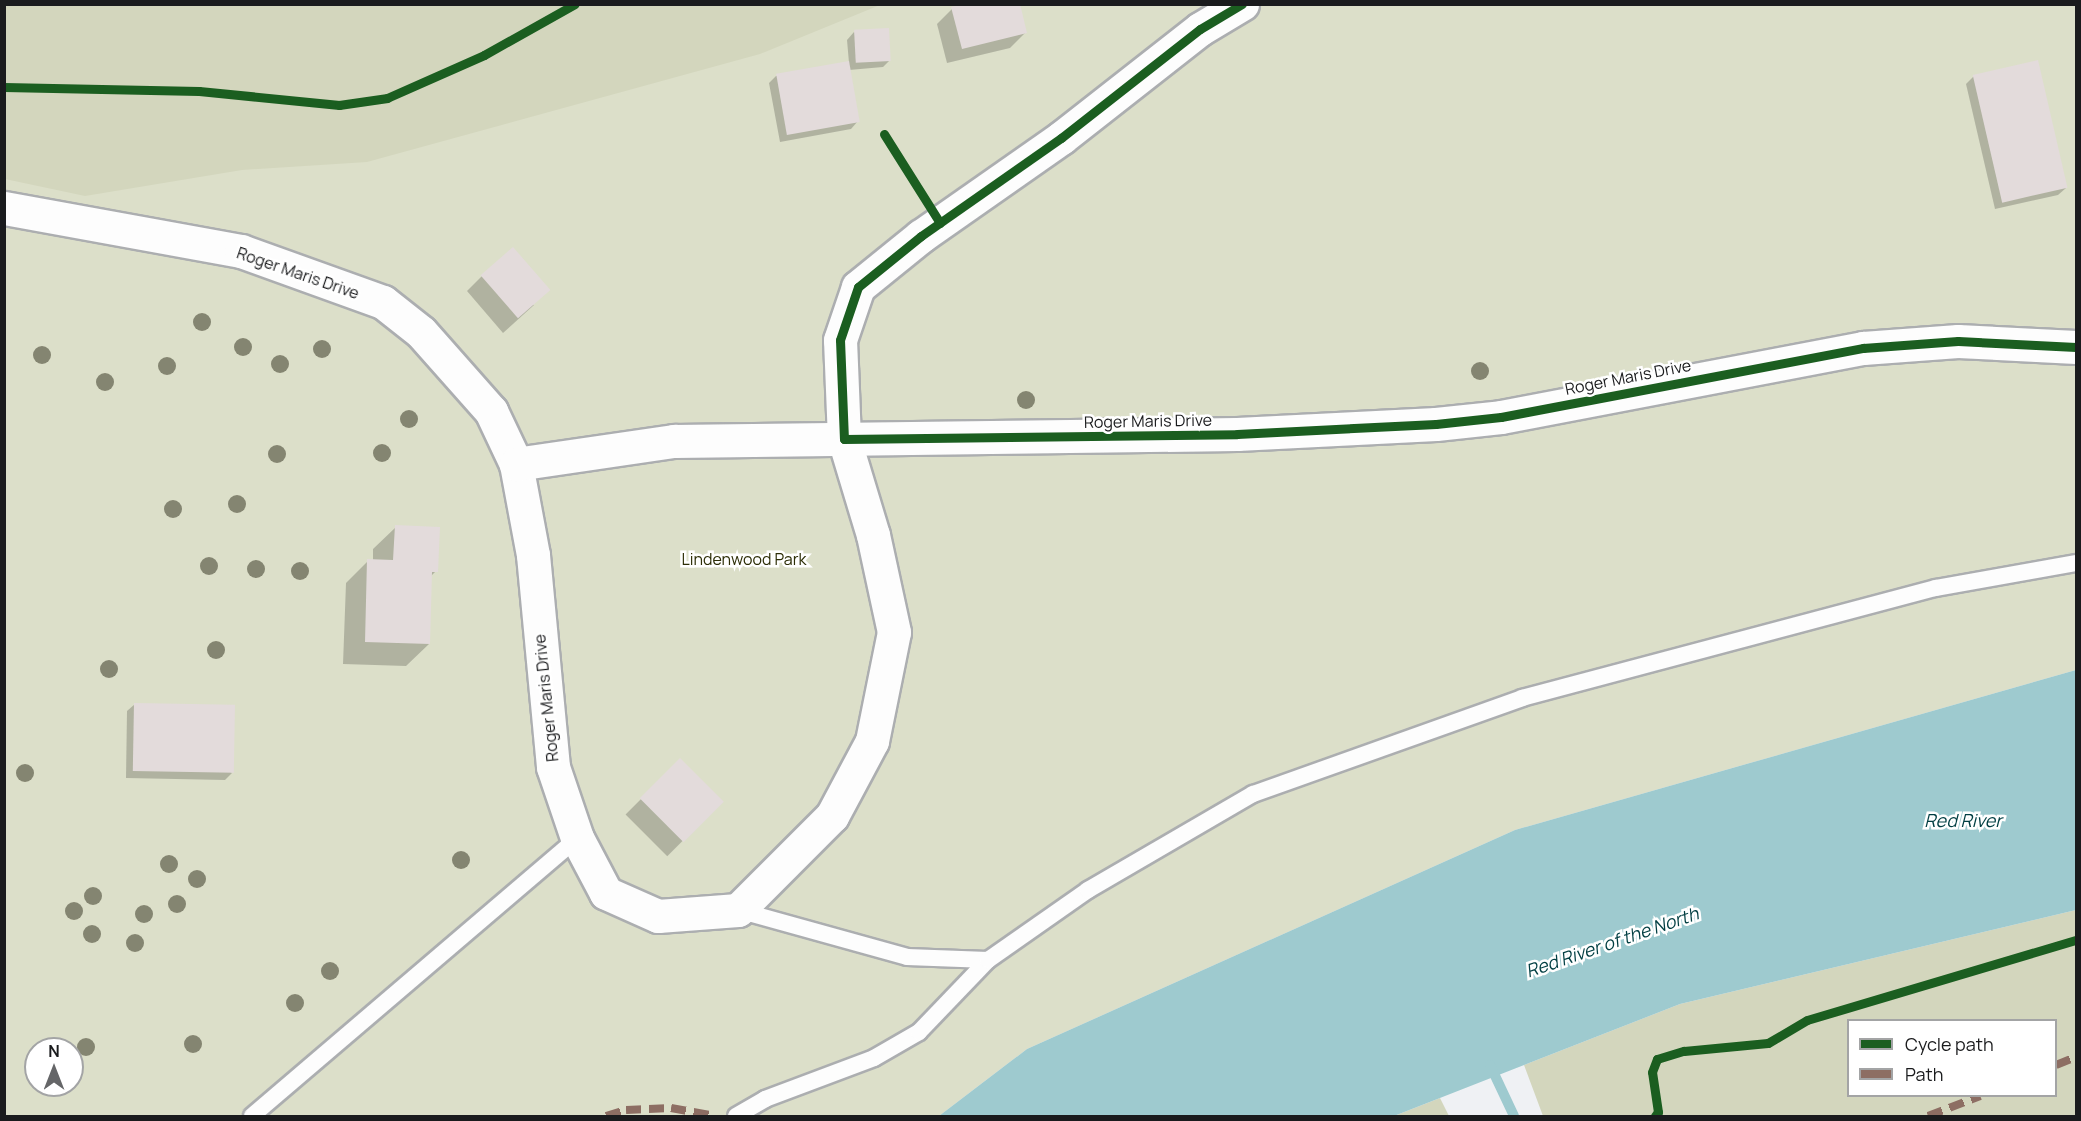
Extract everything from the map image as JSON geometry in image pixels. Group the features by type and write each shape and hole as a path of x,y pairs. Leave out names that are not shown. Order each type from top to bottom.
{"street":[{"path":"738,909 832,816 872,741 894,632 873,535 844,439 840,340 858,287 921,236 1061,138 1200,29 1242,4"},
{"name":"Roger Maris Drive","path":"4,208 241,252 383,302 421,332 491,411 516,464 532,555 553,767 577,838 606,893 658,916 738,909"},
{"name":"Roger Maris Drive","path":"516,464 674,441 1225,434 1436,424 1501,417 1863,348 1958,341 2076,347"}],"lane":[{"path":"736,1116 765,1099 874,1058 919,1032 988,960 1088,890 1253,794 1522,698 1936,588 2076,563"},
{"path":"252,1116 577,838"},
{"path":"738,909 907,957 988,960"}],"green space":[{"path":"4,5 880,5 760,54 367,162 242,170 85,196 5,179"},
{"name":"Lindenwood Park","path":"5,5 2076,5 2076,670 1515,830 1027,1049 939,1116 5,1116"},
{"path":"2076,910 2076,1116 1543,1116 1524,1065 1680,1004"},
{"path":"1440,1098 1449,1116 1394,1116"}],"water":[{"name":"Red River","path":"2076,670 2076,910 1680,1004 1394,1116 939,1116 1027,1049 1515,830"}],"building":[{"path":"963,4 1020,4 1027,33 962,49 951,7"},
{"path":"889,28 891,61 856,63 854,30"},
{"path":"2038,60 2067,188 2002,203 1973,75"},
{"path":"849,61 860,122 787,135 776,74"},
{"path":"513,247 550,290 518,318 481,275"},
{"path":"395,525 440,527 438,572 432,572 430,644 365,642 367,559 393,560"},
{"path":"134,703 235,705 234,773 133,771"},
{"path":"680,758 724,802 684,842 640,798"}],"waterway":[{"path":"1490,1065 1514,1116"}],"marked path":[{"path":"2057,1065 2076,1057"},
{"path":"1928,1116 1977,1097"},
{"path":"606,1116 626,1110 671,1108 715,1116"}],"cycle path":[{"path":"4,87 199,91 339,105 387,98 484,55 575,4"},
{"path":"1242,4 1200,29 1061,138 921,236 858,287 840,340 844,439 1237,434 1436,424 1501,417 1863,348 1958,341 2076,347"},
{"path":"884,134 940,223"},
{"path":"1655,1116 1658,1112 1652,1072 1657,1059 1684,1051 1768,1043 1807,1020 2076,940"}],"water label":[{"name":"Red River of the North","path":"1612,942"}]}
